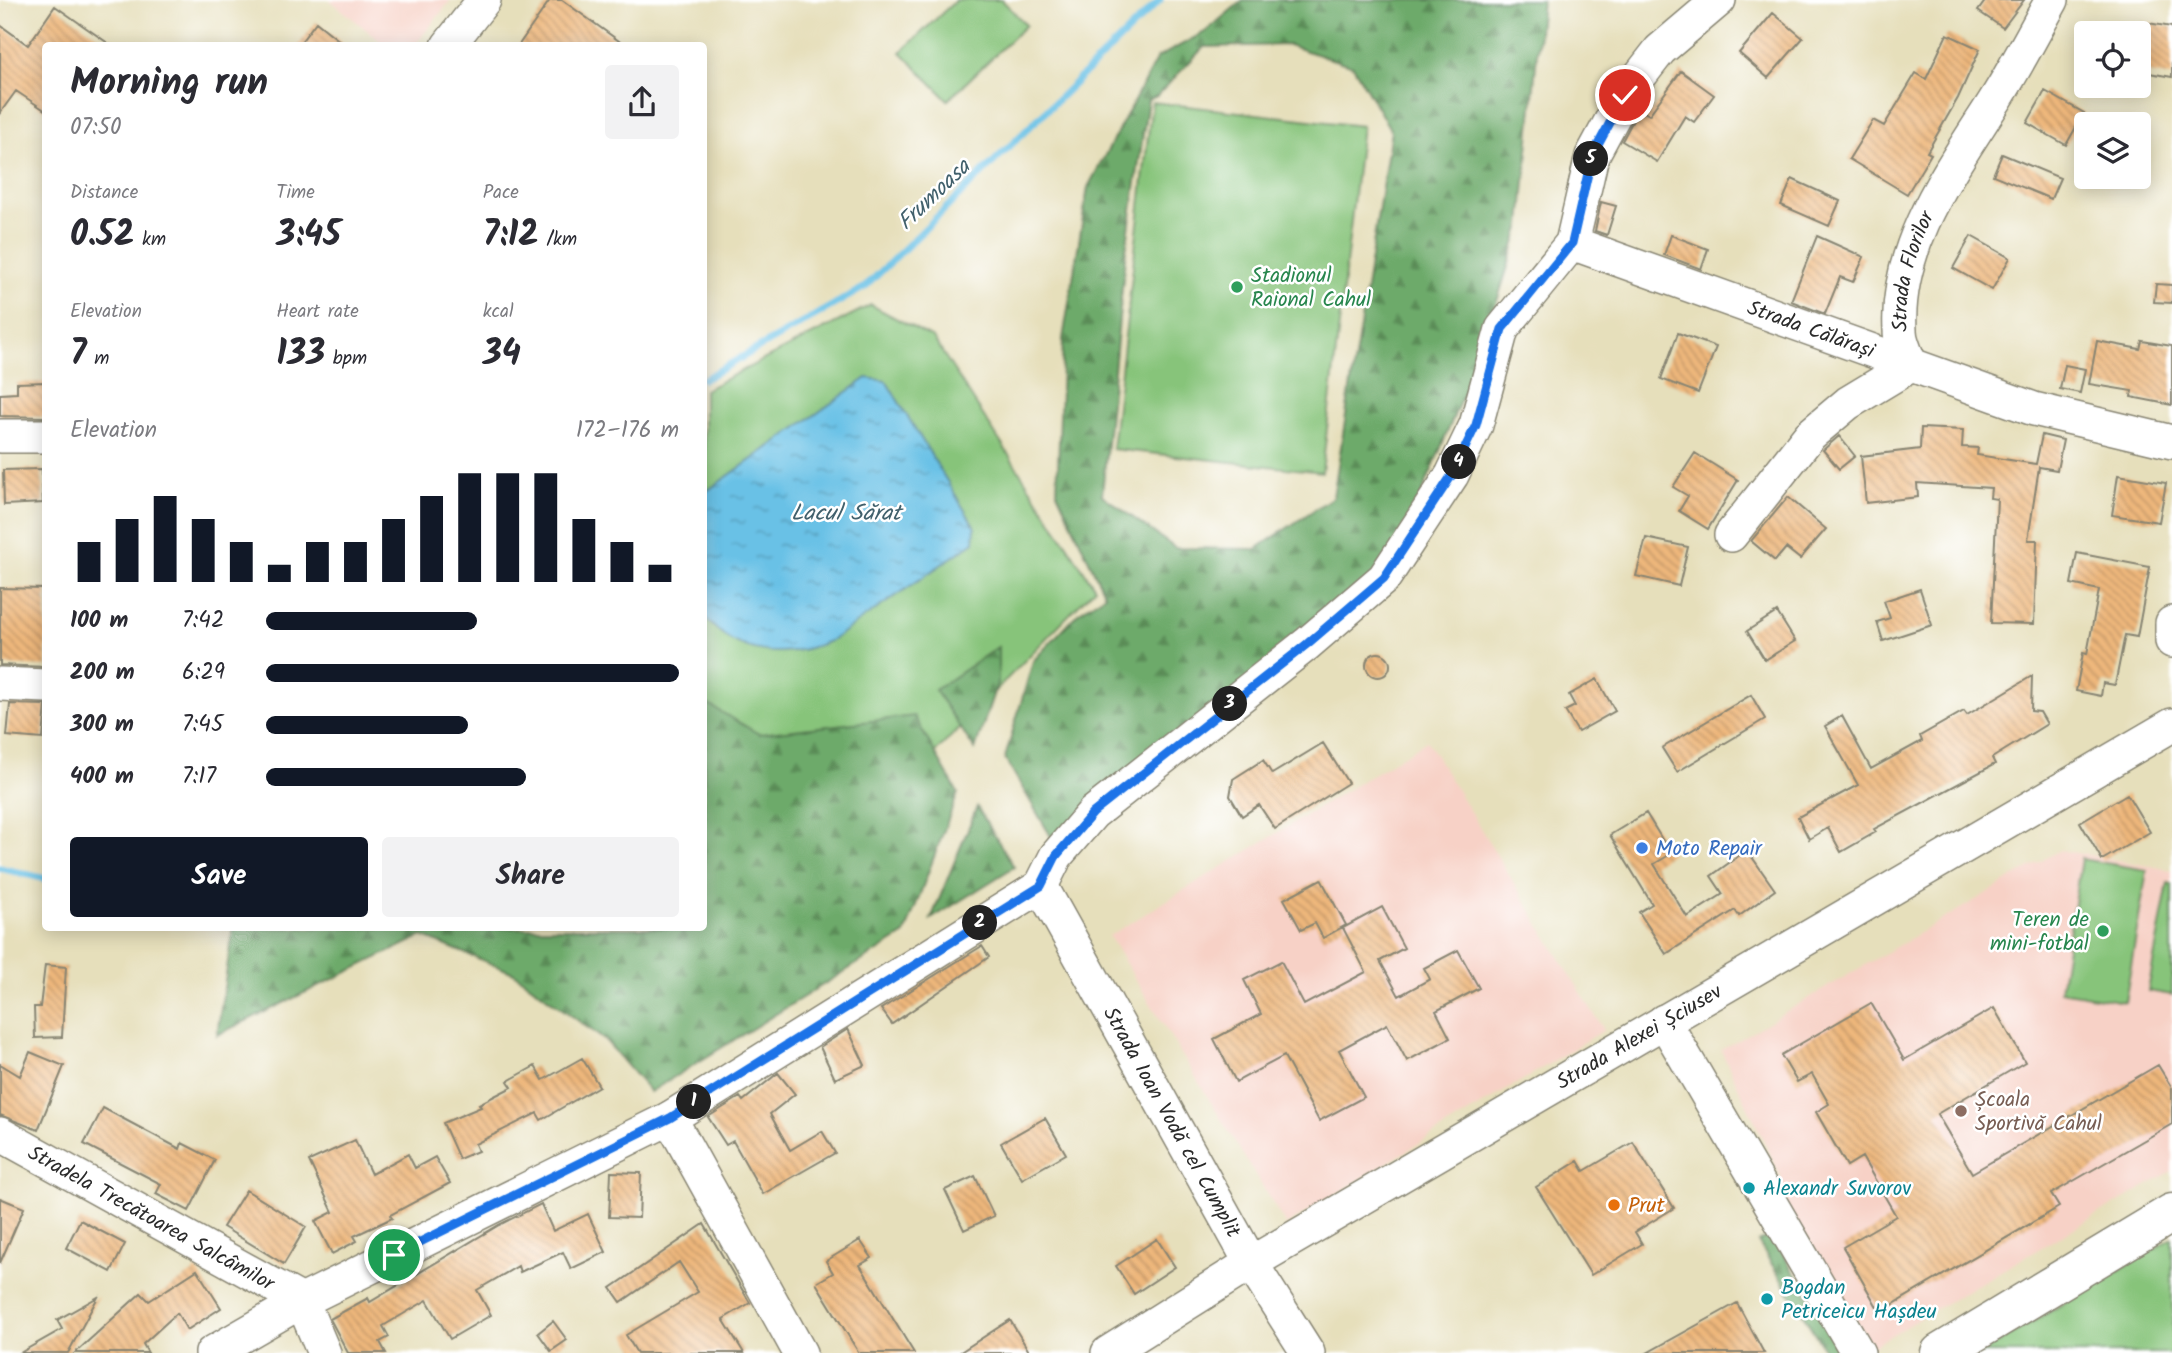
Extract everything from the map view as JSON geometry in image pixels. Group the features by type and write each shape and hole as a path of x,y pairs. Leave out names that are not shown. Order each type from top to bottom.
{"main road":[{"path":"1940,1353 2172,1213"}],"street":[{"path":"451,42 484,0"},
{"path":"212,1353 302,1301 670,1118 1041,886 1056,856 1093,813 1307,644 1384,578 1452,475 1476,425 1502,329 1572,243 1592,156 1625,95 1660,50 1719,0"},
{"name":"Strada Florilor","path":"1731,535 1810,435 1849,402 1911,366 1900,333 1901,296 1912,251 1949,170 1995,100 2052,0"},
{"name":"Strada Călărași","path":"1572,243 2034,409 2172,442"},
{"path":"0,436 42,436"},
{"path":"2172,623 2172,640"},
{"path":"0,684 42,686"},
{"name":"Strada Alexei Șciusev","path":"1108,1353 1251,1263 2172,725"},
{"name":"Strada Ioan Vodă cel Cumplit","path":"1041,886 1251,1263 1308,1353"},
{"path":"1664,1021 1858,1353"},
{"path":"670,1118 800,1353"},
{"name":"Stradela Trecătoarea Salcâmilor","path":"0,1134 302,1301"},
{"path":"302,1301 324,1353"}],"shaded area":[{"path":"330,0 451,0 417,42 381,42"},
{"path":"1427,741 1604,1030 1286,1225 1109,936"},
{"name":"Școala Sportivă Cahul","path":"2060,850 2172,870 2172,1171 1864,1351 1769,1192 1781,1177 1721,1050"}],"green space":[{"path":"956,0 1002,0 1026,25 948,100 901,52"},
{"path":"1243,0 1542,0 1521,225 1483,346 1406,532 1359,601 1053,840 1005,758 1033,661 1078,613 1105,595 1057,492 1063,339 1088,187 1157,58 1205,32","holes":["1288,45 1353,66 1391,131 1333,497 1256,549 1175,548 1102,495 1125,257 1148,100 1157,96 1204,47"]},
{"name":"Stadionul Raional Cahul","path":"1152,102 1362,126 1322,472 1112,449"},
{"path":"871,305 933,338 1095,588 935,753 707,898 707,388"},
{"path":"998,647 998,680 975,750 935,690"},
{"path":"707,704 759,734 914,716 958,793 905,934 650,1092 607,1042 514,973 422,936 217,1035 233,931 707,931"},
{"path":"977,807 1014,867 931,919"},
{"name":"Teren de mini-fotbal","path":"2081,859 2147,870 2125,1002 2060,991"},
{"path":"2168,883 2172,884 2172,995 2148,991"},
{"path":"1771,1235 1844,1353 1827,1353 1758,1242"},
{"path":"2172,1238 2172,1353 1981,1353"}],"water":[{"name":"Lacul Sărat","path":"867,378 886,381 975,527 974,542 832,640 798,650 764,651 731,640 707,619 707,491"}],"building":[{"path":"550,0 562,0 620,42 521,42"},
{"path":"1986,0 2024,0 2003,28 1978,11"},
{"path":"55,6 106,42 42,42 42,108 16,91 0,113 0,25 28,45"},
{"path":"1773,13 1803,38 1768,78 1739,53"},
{"path":"316,22 341,42 301,42"},
{"path":"2151,24 2172,27 2172,77 2151,73"},
{"path":"1947,34 1980,49 1958,98 1927,152 1931,154 1907,194 1849,159 1873,120 1884,126 1916,73 1926,79"},
{"path":"1681,71 1714,95 1694,122 1685,116 1657,162 1622,141 1639,109 1649,115"},
{"path":"2045,91 2082,112 2074,112 2074,131 2066,145 2027,123"},
{"path":"2002,154 2060,178 2051,199 1993,175"},
{"path":"1792,179 1840,201 1829,226 1781,205"},
{"path":"1601,202 1616,206 1607,235 1595,231"},
{"path":"1671,235 1708,249 1701,269 1664,255"},
{"path":"1817,236 1864,257 1853,282 1840,277 1825,314 1791,301"},
{"path":"1971,236 2010,258 1992,290 1953,268"},
{"path":"2156,284 2172,285 2172,303 2154,302"},
{"path":"1678,333 1716,347 1698,393 1661,379"},
{"path":"2097,341 2140,349 2142,341 2172,346 2172,405 2131,397 2132,391 2089,384"},
{"path":"2065,365 2085,369 2080,393 2060,389"},
{"path":"42,382 42,417 0,416 0,394 17,393 17,383"},
{"path":"1921,428 1963,430 1962,447 1978,448 1977,455 2036,464 2042,435 2063,440 2057,470 2039,467 2028,540 2037,540 2034,624 1991,623 1997,499 1990,498 1991,488 1917,483 1918,497 1866,503 1861,456 1920,449"},
{"path":"1839,436 1855,456 1839,469 1823,450"},
{"path":"1695,453 1738,480 1708,529 1679,511 1688,496 1673,487"},
{"path":"42,469 42,503 4,505 3,470"},
{"path":"2118,475 2166,483 2159,522 2112,515"},
{"path":"1788,497 1826,529 1800,559 1786,548 1775,561 1751,541"},
{"path":"1646,538 1688,547 1679,586 1636,576"},
{"path":"2077,553 2150,567 2137,637 2125,635 2115,685 2103,683 2101,696 2076,691 2083,653 2087,654 2099,590 2071,584"},
{"path":"0,588 42,589 42,667 0,665"},
{"path":"1920,589 1932,625 1883,641 1877,622 1890,618 1884,601"},
{"path":"1777,612 1795,641 1765,660 1747,631"},
{"path":"1378,653 1387,656 1390,665 1387,674 1378,677 1369,674 1366,665 1369,656"},
{"path":"2032,676 2031,711 2040,712 2047,724 1992,758 1995,764 1874,829 1876,832 1841,852 1828,828 1809,839 1798,817 1858,785 1825,726 1842,716 1871,769 1922,741 1920,736 1964,711 1967,715"},
{"path":"1597,679 1615,711 1578,732 1565,711 1575,706 1569,695"},
{"path":"1751,695 1765,719 1677,772 1662,748"},
{"path":"10,704 42,705 42,739 7,736"},
{"path":"1323,743 1348,783 1275,829 1259,805 1242,816 1230,796 1233,779 1263,760 1272,774"},
{"path":"2127,794 2150,832 2102,860 2080,822"},
{"path":"1646,813 1671,854 1654,864 1687,917 1723,894 1711,876 1747,850 1775,890 1739,916 1735,910 1666,954 1639,912 1652,904 1610,835"},
{"path":"1321,879 1346,925 1323,938 1315,923 1301,930 1284,899"},
{"path":"1382,907 1404,948 1380,961 1399,996 1430,979 1424,968 1458,950 1479,988 1436,1011 1450,1038 1407,1061 1387,1024 1339,1050 1364,1097 1319,1121 1284,1056 1236,1082 1214,1039 1261,1014 1244,980 1281,961 1304,1005 1366,972 1343,928"},
{"path":"982,946 989,957 892,1024 881,1009"},
{"path":"45,965 66,967 62,1037 35,1038 34,1007 40,1007"},
{"path":"1871,1003 1904,1060 1994,1008 2025,1062 1937,1114 1972,1173 2158,1065 2172,1088 2172,1124 2051,1194 2059,1207 1880,1312 1843,1247 1896,1216 1862,1157 1847,1166 1816,1112 1829,1104 1812,1074 1797,1082 1781,1055"},
{"path":"848,1029 865,1065 835,1079 820,1047"},
{"path":"30,1052 64,1066 38,1130 0,1115 0,1064 20,1076"},
{"path":"582,1058 599,1086 541,1120 537,1113 475,1144 478,1151 459,1159 443,1123 481,1107 479,1104 512,1087 508,1081 535,1066 543,1080"},
{"path":"778,1073 795,1094 770,1114 790,1150 822,1131 835,1153 763,1194 733,1141 726,1145 708,1117 740,1097 743,1101"},
{"path":"103,1108 180,1149 182,1143 215,1160 189,1211 156,1194 161,1184 84,1144"},
{"path":"1045,1118 1066,1154 1022,1179 1001,1143"},
{"path":"355,1140 371,1174 408,1154 415,1168 435,1157 450,1183 390,1215 392,1218 354,1236 357,1241 332,1254 315,1221 333,1212 309,1161"},
{"path":"1633,1142 1674,1208 1635,1232 1642,1244 1591,1275 1536,1187 1578,1161 1584,1171"},
{"path":"611,1172 641,1173 639,1218 609,1217"},
{"path":"975,1176 994,1216 964,1230 945,1190"},
{"path":"246,1190 306,1227 284,1264 223,1227"},
{"path":"0,1198 24,1208 0,1263"},
{"path":"541,1204 553,1231 588,1214 606,1252 571,1269 563,1252 520,1272 518,1266 477,1290 491,1315 450,1339 427,1300 383,1326 389,1337 380,1342 386,1353 348,1353 330,1319 368,1298 370,1302 499,1225"},
{"path":"80,1220 125,1244 111,1272 66,1248"},
{"path":"704,1224 750,1303 723,1319 744,1353 637,1353 626,1335 698,1292 679,1262 621,1302 611,1288"},
{"path":"1157,1239 1175,1267 1134,1294 1116,1266"},
{"path":"860,1240 872,1258 860,1265 914,1353 859,1353 816,1283 833,1273 826,1261"},
{"path":"197,1270 221,1308 187,1330 177,1313 143,1344 148,1353 75,1353 141,1293 149,1301"},
{"path":"98,1297 68,1353 20,1353 62,1329 57,1320"},
{"path":"1737,1303 1764,1353 1647,1353"},
{"path":"1010,1320 1030,1353 959,1353"},
{"path":"553,1321 567,1340 551,1351 538,1333"}],"waterway":[{"name":"Frumoasa","path":"707,377 865,287 1160,0"},
{"name":"Frumoasa","path":"0,868 42,878"}],"place":[{"name":"Stadionul Raional Cahul","path":"1237,287"},
{"name":"Moto Repair","path":"1642,848"},
{"name":"Teren de mini-fotbal","path":"2103,931"},
{"name":"Școala Sportivă Cahul","path":"1961,1111"},
{"name":"Alexandr Suvorov","path":"1749,1188"},
{"name":"Prut","path":"1614,1205"},
{"name":"Bogdan Petriceicu Hașdeu","path":"1767,1299"}],"route":[{"path":"394,1255 670,1118 1041,886 1056,856 1093,813 1307,644 1384,578 1452,475 1476,425 1502,329 1572,243 1592,156 1625,95"}]}
